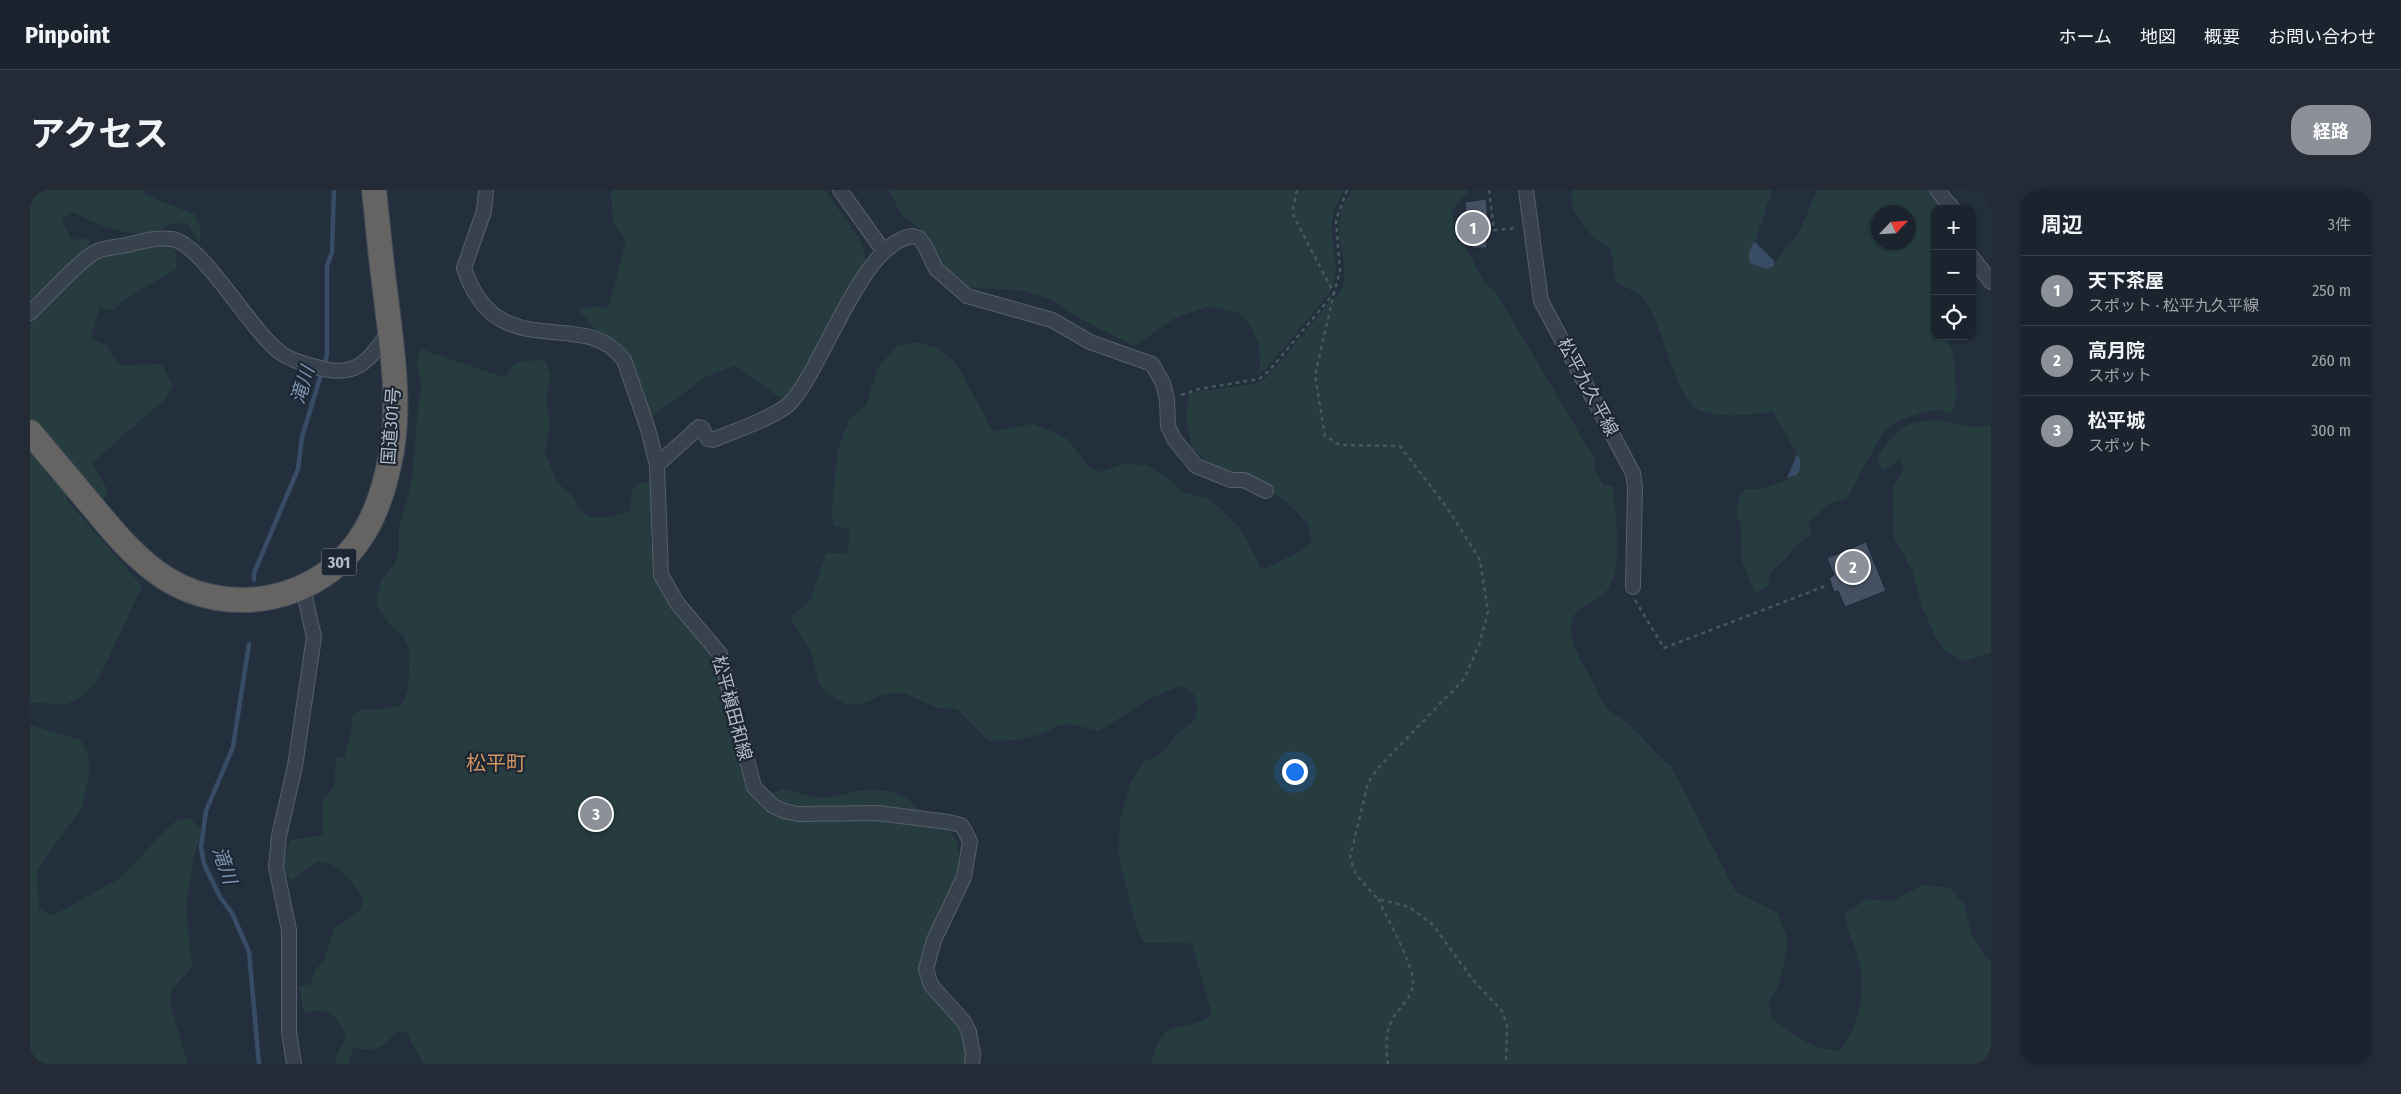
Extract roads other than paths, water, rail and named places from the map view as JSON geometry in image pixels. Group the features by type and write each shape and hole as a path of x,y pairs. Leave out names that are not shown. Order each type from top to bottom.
{"highway":[{"name":"国道301号","path":"30,432 118,537 137,556 172,582 207,596 238,600 274,598 303,588 321,577 341,561 364,533 375,512 386,479 392,448 394,379 374,190"}],"street":[{"name":"松平槇田和線","path":"486,190 484,211 464,268 474,294 494,315 505,323 521,328 584,336 607,343 617,350 624,360 648,429 657,465 661,575 677,603 720,654 751,780 762,797 772,806 798,814 876,813 948,822 961,825 966,831 970,842 964,877 934,940 926,969 931,985 964,1022 969,1032 972,1064"},
{"path":"840,190 883,250"},
{"name":"松平九久平線","path":"1526,190 1541,301 1632,473 1634,487 1633,592"},
{"path":"1937,190 1950,205"},
{"path":"657,465 699,427 702,428 708,439 713,440 782,410 791,402 824,350 869,267 883,250 906,237 919,238 936,269 967,296 1052,320 1090,342 1152,364 1160,374 1168,399 1168,426 1174,439 1196,466 1231,480 1244,480 1266,491"},
{"path":"30,313 96,252 146,239 172,239 191,249 262,336 282,354 323,369 342,372 361,364 374,352 390,330"},
{"path":"1976,262 1991,282"},
{"path":"294,1064 289,1032 289,930 276,867 279,836 295,766 314,637 303,588"}],"water":[{"path":"1755,242 1775,262 1774,266 1766,269 1750,263 1751,246"},
{"path":"1797,454 1800,467 1797,475 1787,478"}],"waterway":[{"name":"滝川","path":"254,580 254,573 298,469 302,437 327,355 327,266 332,252 334,190"},
{"name":"滝川","path":"249,644 233,747 206,811 201,847 204,864 220,897 232,913 249,952 259,1064"}],"place":[{"name":"天下茶屋","path":"1473,228"},
{"name":"高月院","path":"1853,567"},
{"name":"松平城","path":"596,814"}],"district":[{"name":"松平町","path":"496,763"}]}
